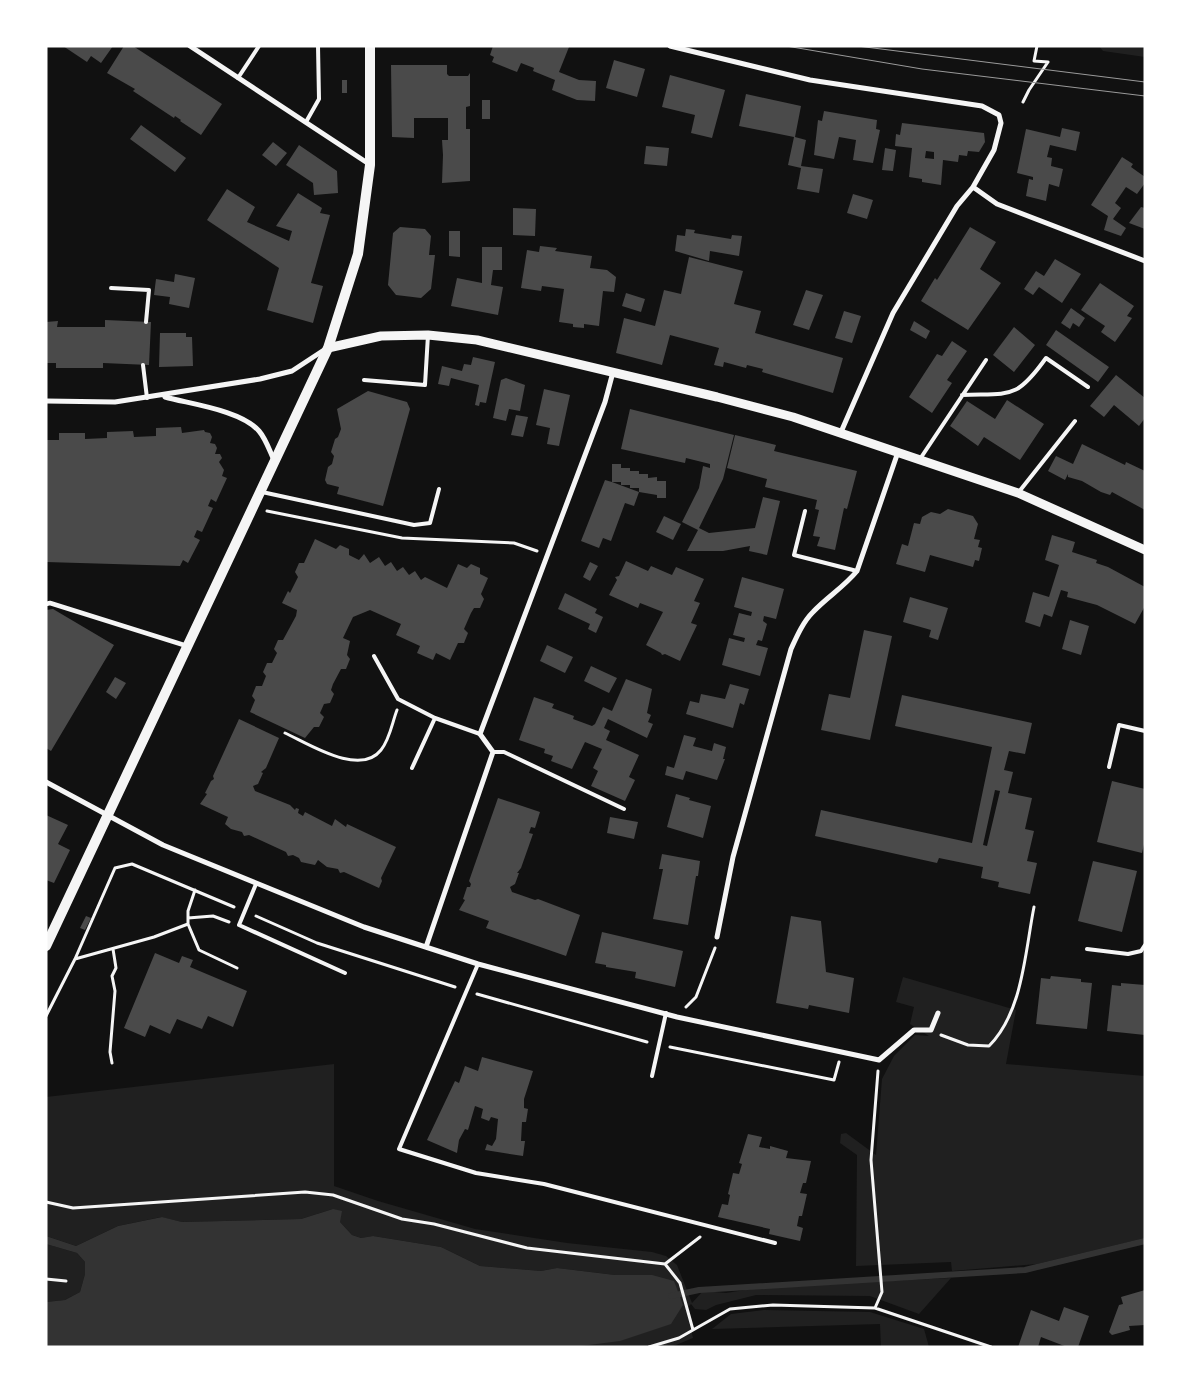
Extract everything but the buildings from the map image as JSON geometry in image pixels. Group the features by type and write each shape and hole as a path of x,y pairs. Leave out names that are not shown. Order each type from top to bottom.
{"main road":[{"path":"46,946 328,348 358,254 370,165 370,46"}],"street":[{"path":"190,46 370,165"},
{"path":"670,46 810,80 982,106 999,115 1001,123 994,150 973,187 957,206 893,313 841,432"},
{"path":"973,187 997,204 1145,261"},
{"path":"46,401 115,402 260,379 292,371 328,348 381,336 428,335 477,340 726,399 841,432 1018,493 1145,550"},
{"path":"426,947 493,752 480,734 605,402 613,372"},
{"path":"162,396 236,416 255,426 261,433 275,462"},
{"path":"717,937 733,857 791,649 799,630 812,612 845,585 857,571 898,451"},
{"path":"46,604 50,603 188,646"},
{"path":"46,782 164,845 364,927 478,964 677,1017 879,1060 914,1030 932,1030 938,1013"}],"lane":[{"path":"238,78 259,46"},
{"path":"306,122 319,99 318,46"},
{"path":"111,288 149,290 146,322"},
{"path":"364,380 425,385 428,335"},
{"path":"962,395 1018,390 1029,382 1046,358 1088,387"},
{"path":"920,459 986,360"},
{"path":"143,365 147,398"},
{"path":"1018,493 1075,420"},
{"path":"261,491 414,525 430,523 439,489"},
{"path":"805,511 794,554 857,571"},
{"path":"374,656 398,699 435,718 480,734"},
{"path":"412,768 435,718"},
{"path":"1109,767 1119,725 1145,730"},
{"path":"493,752 504,752 624,809"},
{"path":"256,884 238,925 345,973"},
{"path":"1087,949 1128,954 1141,951 1145,945"},
{"path":"478,964 399,1149 476,1173 544,1184 775,1243"},
{"path":"652,1076 666,1013"}],"path":[{"path":"1023,102 1048,62 1034,61 1037,46"},
{"path":"286,733 338,757 362,761 380,751 383,747 401,700"},
{"path":"46,1016 75,959 115,868 132,864 317,943 467,990 659,1045 834,1080 841,1052"},
{"path":"196,890 188,924 199,950 237,968"},
{"path":"932,1030 954,1041 968,1045 989,1046 1000,1035 1018,989 1034,907"},
{"path":"188,918 213,916 238,925"},
{"path":"75,959 154,937 188,924"},
{"path":"677,1017 696,997 717,937"},
{"path":"112,1063 110,1052 115,990 112,976 116,968 113,949"},
{"path":"875,1308 882,1292 871,1160 879,1060"},
{"path":"46,1202 72,1208 218,1197 315,1193 333,1195 402,1219 434,1224 526,1248 665,1264 680,1283 688,1305 693,1330"},
{"path":"665,1264 713,1228"},
{"path":"46,1279 66,1281"},
{"path":"650,1347 679,1338 730,1309 773,1305 875,1308 991,1347"}],"shaded area":[{"path":"1099,46 1145,46 1145,57 1103,51"},
{"path":"903,977 1016,1010 1006,1064 1145,1076 1145,1238 1037,1264 952,1271 951,1262 856,1266 857,1155 840,1143 841,1134 846,1133 876,1155 882,1079 894,1056 915,1035 929,1036 910,1024 914,1007 896,1002"},
{"path":"334,1064 334,1186 378,1201 475,1229 567,1243 652,1252 666,1256 677,1265 692,1303 703,1291 726,1293 764,1287 951,1278 919,1314 870,1296 756,1295 716,1305 706,1310 695,1309 691,1304 686,1309 693,1338 671,1347 573,1347 581,1344 652,1275 615,1275 557,1268 541,1271 480,1266 441,1247 373,1236 361,1238 352,1235 339,1221 333,1209 301,1219 182,1222 161,1217 118,1226 76,1246 46,1236 46,1097"},
{"path":"333,1209 342,1211 340,1222 352,1235 361,1238 373,1236 441,1247 480,1266 541,1271 557,1268 615,1275 652,1275 674,1281 683,1305 671,1324 620,1341 573,1347 46,1347 46,1302 65,1300 80,1292 85,1274 85,1262 77,1253 46,1244 46,1236 76,1246 118,1226 162,1217 182,1222 301,1219"},
{"path":"46,1244 77,1253 85,1262 85,1274 80,1292 65,1300 46,1302"},
{"path":"764,1310 870,1312 924,1329 929,1347 881,1347 880,1324 712,1329 731,1314"}],"waterway":[{"path":"671,1296 699,1290 1025,1270 1145,1241"}],"tram line":[{"path":"786,46 922,69 1145,96"},
{"path":"857,46 1145,82"}]}
